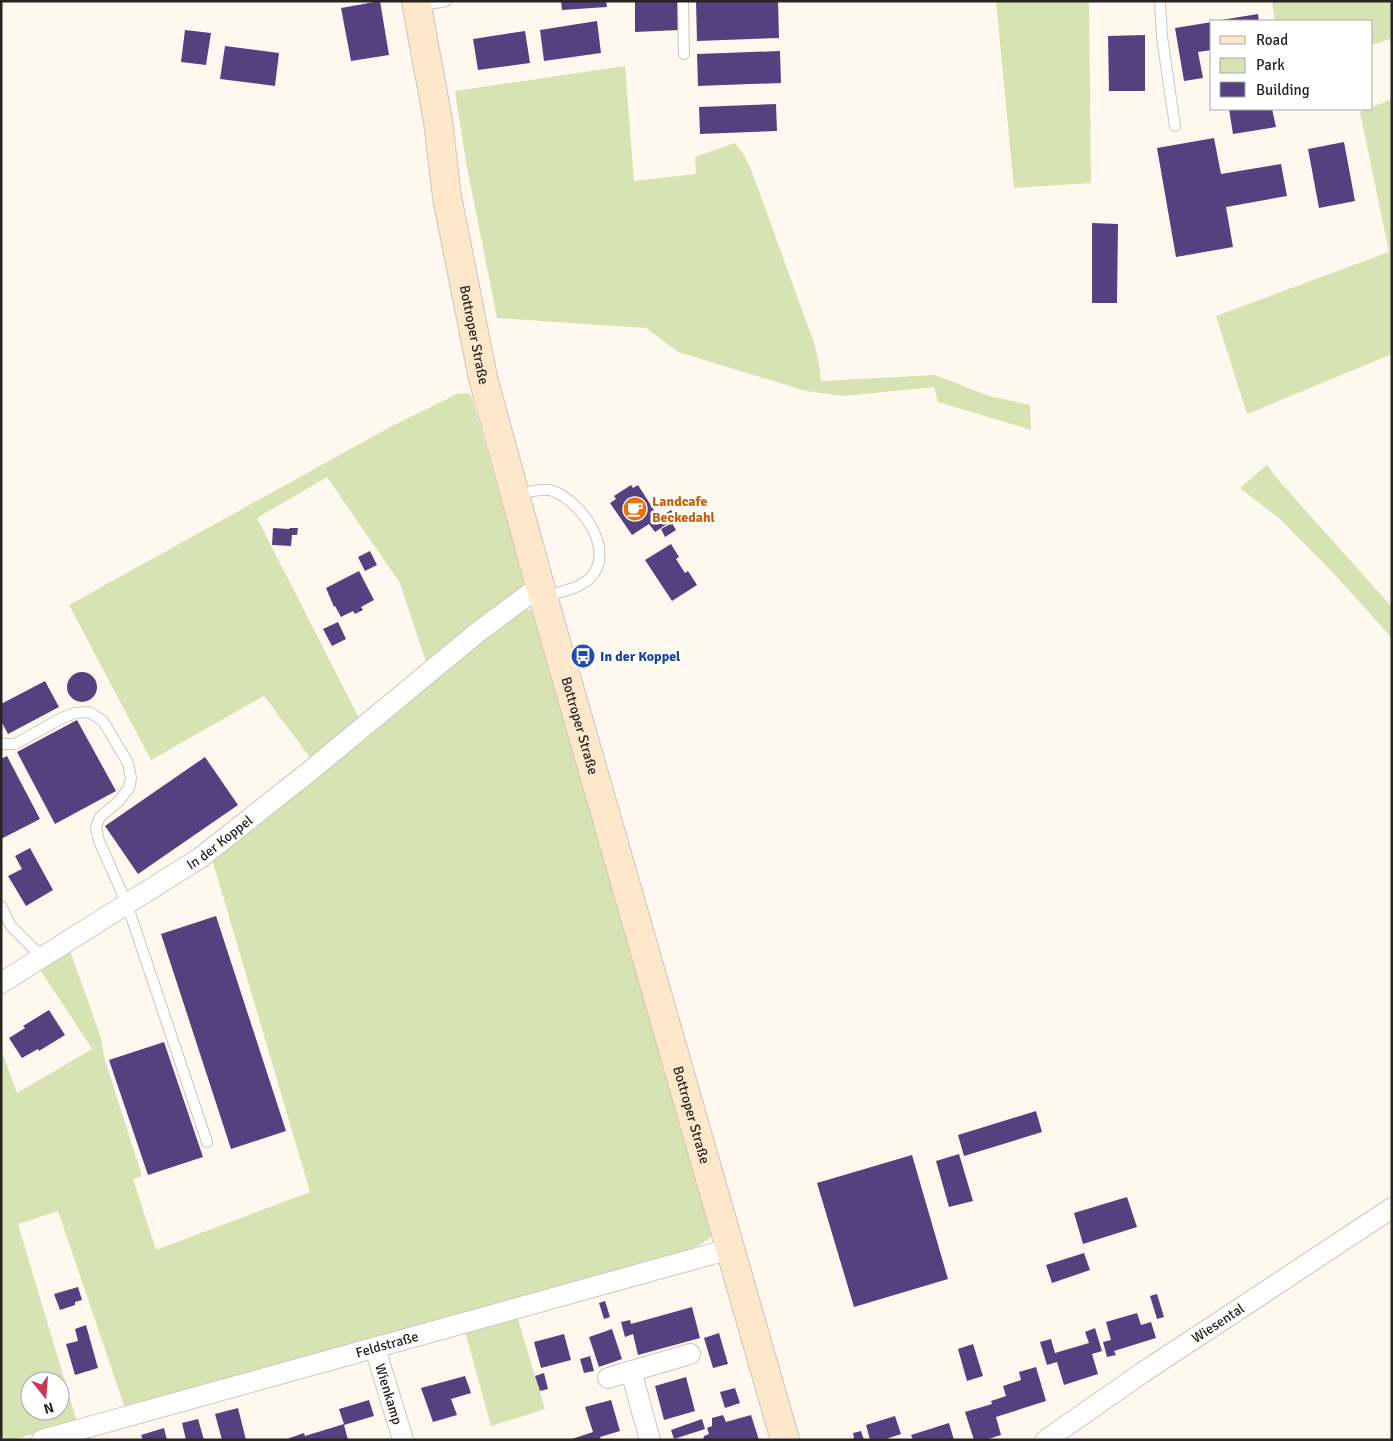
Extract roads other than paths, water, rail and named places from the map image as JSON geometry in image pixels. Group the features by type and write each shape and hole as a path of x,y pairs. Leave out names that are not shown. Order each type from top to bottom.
{"main road":[{"name":"Bottroper Straße","path":"417,4 438,121 446,197 483,378 541,592 785,1440"}],"street":[{"name":"In der Koppel","path":"1,983 200,858 310,771 478,632 541,592"},
{"name":"Wiesental","path":"1046,1440 1142,1373 1392,1208"},
{"name":"Feldstraße","path":"42,1440 730,1249"},
{"name":"Wienkamp","path":"375,1348 403,1440"},
{"path":"608,1378 690,1354"},
{"path":"631,1371 650,1440"}],"lane":[{"path":"417,4 446,1"},
{"path":"683,1 684,54"},
{"path":"1160,1 1162,37 1175,126"},
{"path":"515,495 544,489 553,490 570,500 587,518 595,533 600,550 598,566 590,578 580,584 541,592"},
{"path":"1,744 15,744 62,718 74,713 89,712 103,720 128,763 131,778 129,788 119,801 100,817 96,827 99,841 127,904 207,1142"},
{"path":"1,906 11,926 42,957"}],"place":[{"name":"Landcafe Beckedahl","path":"635,509"},
{"name":"In der Koppel","path":"583,656"}]}
